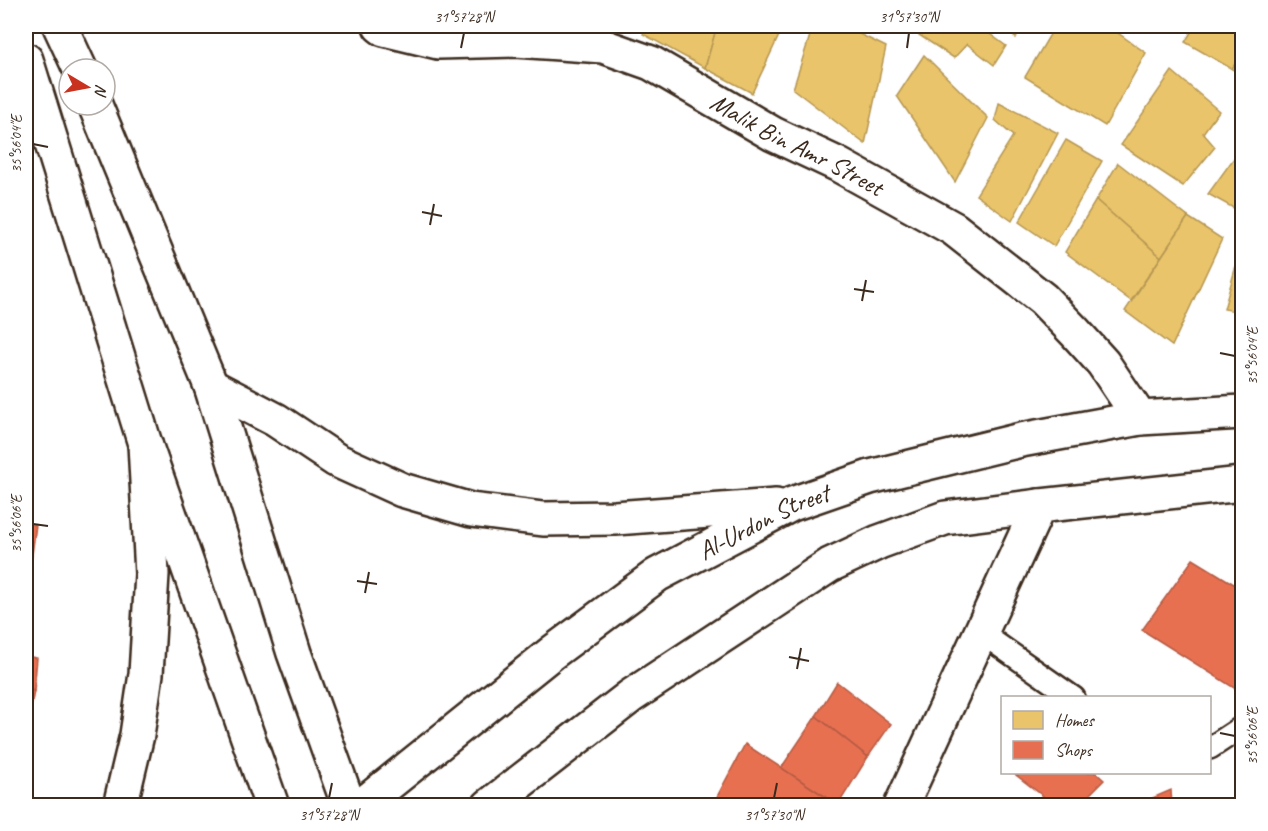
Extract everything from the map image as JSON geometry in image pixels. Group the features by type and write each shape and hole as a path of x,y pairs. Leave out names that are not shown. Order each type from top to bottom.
{"main road":[{"path":"60,26 74,57"},
{"name":"Malik Bin Amr Street","path":"380,26 384,29 438,42 516,40 603,46 651,63 773,134 837,164 954,229 1043,299 1059,315 1103,363 1140,418"},
{"path":"26,60 145,444 272,806"},
{"path":"100,117 211,386 294,653 349,806"},
{"path":"211,386 276,420 336,460 402,490 471,510 543,519 615,518 792,504"},
{"name":"Al-Urdon Street","path":"361,806 553,652 657,575 792,504 870,477 1021,440 1140,418 1242,412"},
{"path":"120,806 136,735 146,674 152,574 145,444"},
{"path":"489,806 631,696 830,565 879,542 945,519 1039,506 1242,484"},
{"path":"901,806 1039,506"}],"lane":[{"path":"980,632 1071,696"},
{"path":"1211,747 1242,727"}],"building: Homes":[{"path":"646,26 717,26 705,68 643,34"},
{"path":"717,26 783,27 752,93 705,68"},
{"path":"813,26 843,26 886,47 865,144 793,89"},
{"path":"921,26 979,26 1006,46 994,65 967,44 954,58 916,33"},
{"path":"999,26 1021,26 1016,38"},
{"path":"1055,26 1108,26 1146,53 1105,126 1025,77"},
{"path":"1195,26 1242,26 1242,52 1232,69 1185,42"},
{"path":"1242,52 1242,75 1232,69"},
{"path":"924,55 988,118 955,182 897,96"},
{"path":"1172,71 1219,111 1203,133 1215,147 1183,186 1121,145"},
{"path":"999,103 1058,133 1012,221 976,195 1013,136 995,120"},
{"path":"1066,140 1102,161 1054,246 1019,222"},
{"path":"1234,158 1242,163 1242,198 1237,210 1208,194"},
{"path":"1118,163 1188,217 1161,257 1096,200"},
{"path":"1096,200 1161,257 1131,301 1065,252"},
{"path":"1188,217 1222,239 1172,346 1125,311"},
{"path":"1242,244 1242,312 1224,309"}],"building: Shops":[{"path":"26,523 36,525 26,599"},
{"path":"1193,559 1242,589 1242,693 1142,630"},
{"path":"26,656 37,658 34,691 26,689"},
{"path":"837,682 891,724 868,757 816,716"},
{"path":"26,689 34,691 26,734"},
{"path":"816,716 868,757 838,805 781,768"},
{"path":"745,744 838,805 838,806 712,806"},
{"path":"1015,774 1097,774 1104,780 1078,806 1056,806"},
{"path":"1171,790 1172,806 1134,806"}]}
